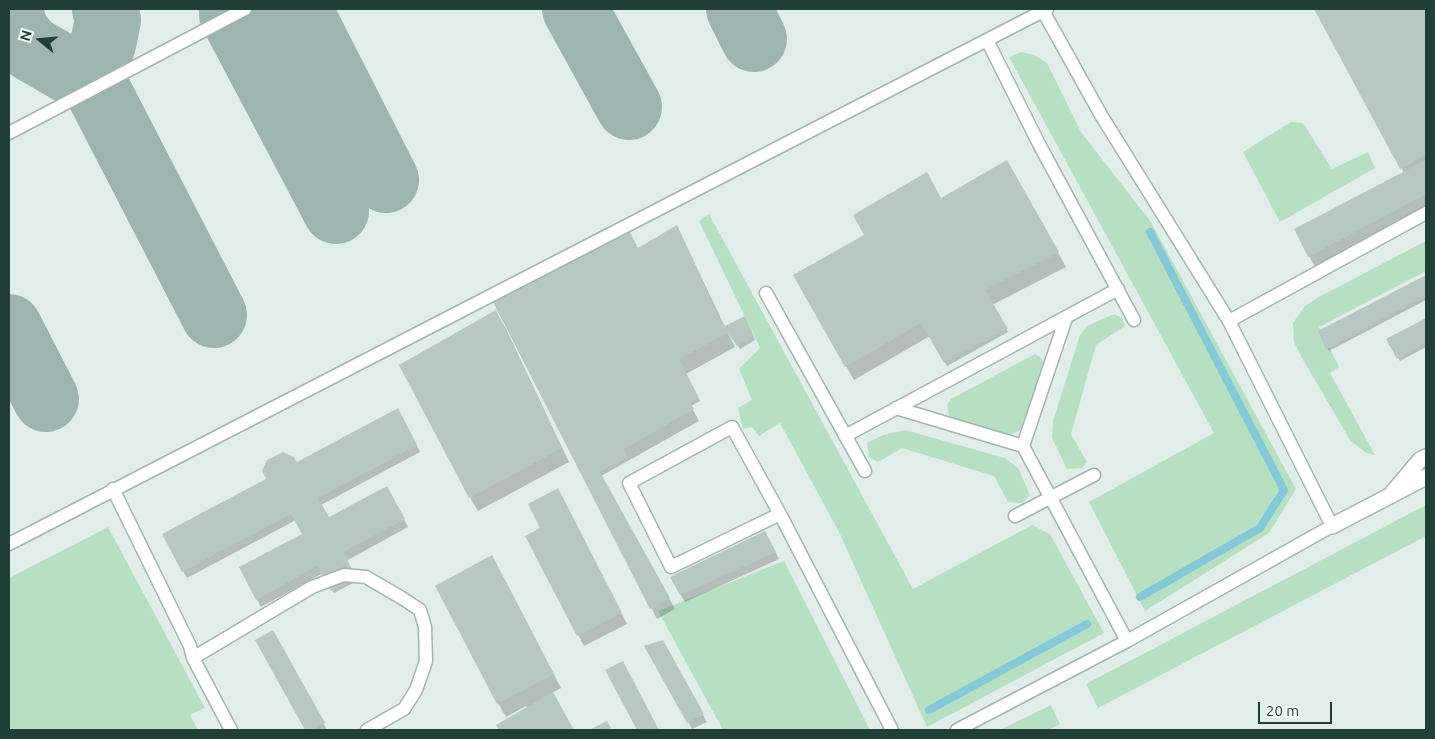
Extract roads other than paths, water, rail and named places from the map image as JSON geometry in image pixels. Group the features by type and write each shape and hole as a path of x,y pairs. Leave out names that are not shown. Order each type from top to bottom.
{"street":[{"path":"1388,498 1420,460 1426,457"},
{"path":"1332,526 1426,478"}],"lane":[{"path":"9,133 245,9"},
{"path":"9,544 1045,10 1101,114 1229,321 1332,526 1127,641 957,730"},
{"path":"987,40 1134,320"},
{"path":"1229,321 1426,213"},
{"path":"845,436 1118,289"},
{"path":"766,293 865,471"},
{"path":"1022,446 1066,318"},
{"path":"896,408 1022,446 1127,641"},
{"path":"780,514 671,566 629,483 732,427 780,514 892,730"},
{"path":"1015,516 1094,475"},
{"path":"113,490 190,646 193,658 231,730"},
{"path":"193,658 312,588 344,575 366,578 420,610 427,642 426,661 416,690 404,709 367,730"}],"waterway":[{"path":"1140,597 1260,528 1284,490 1150,232"},
{"path":"929,710 1087,624"}]}
